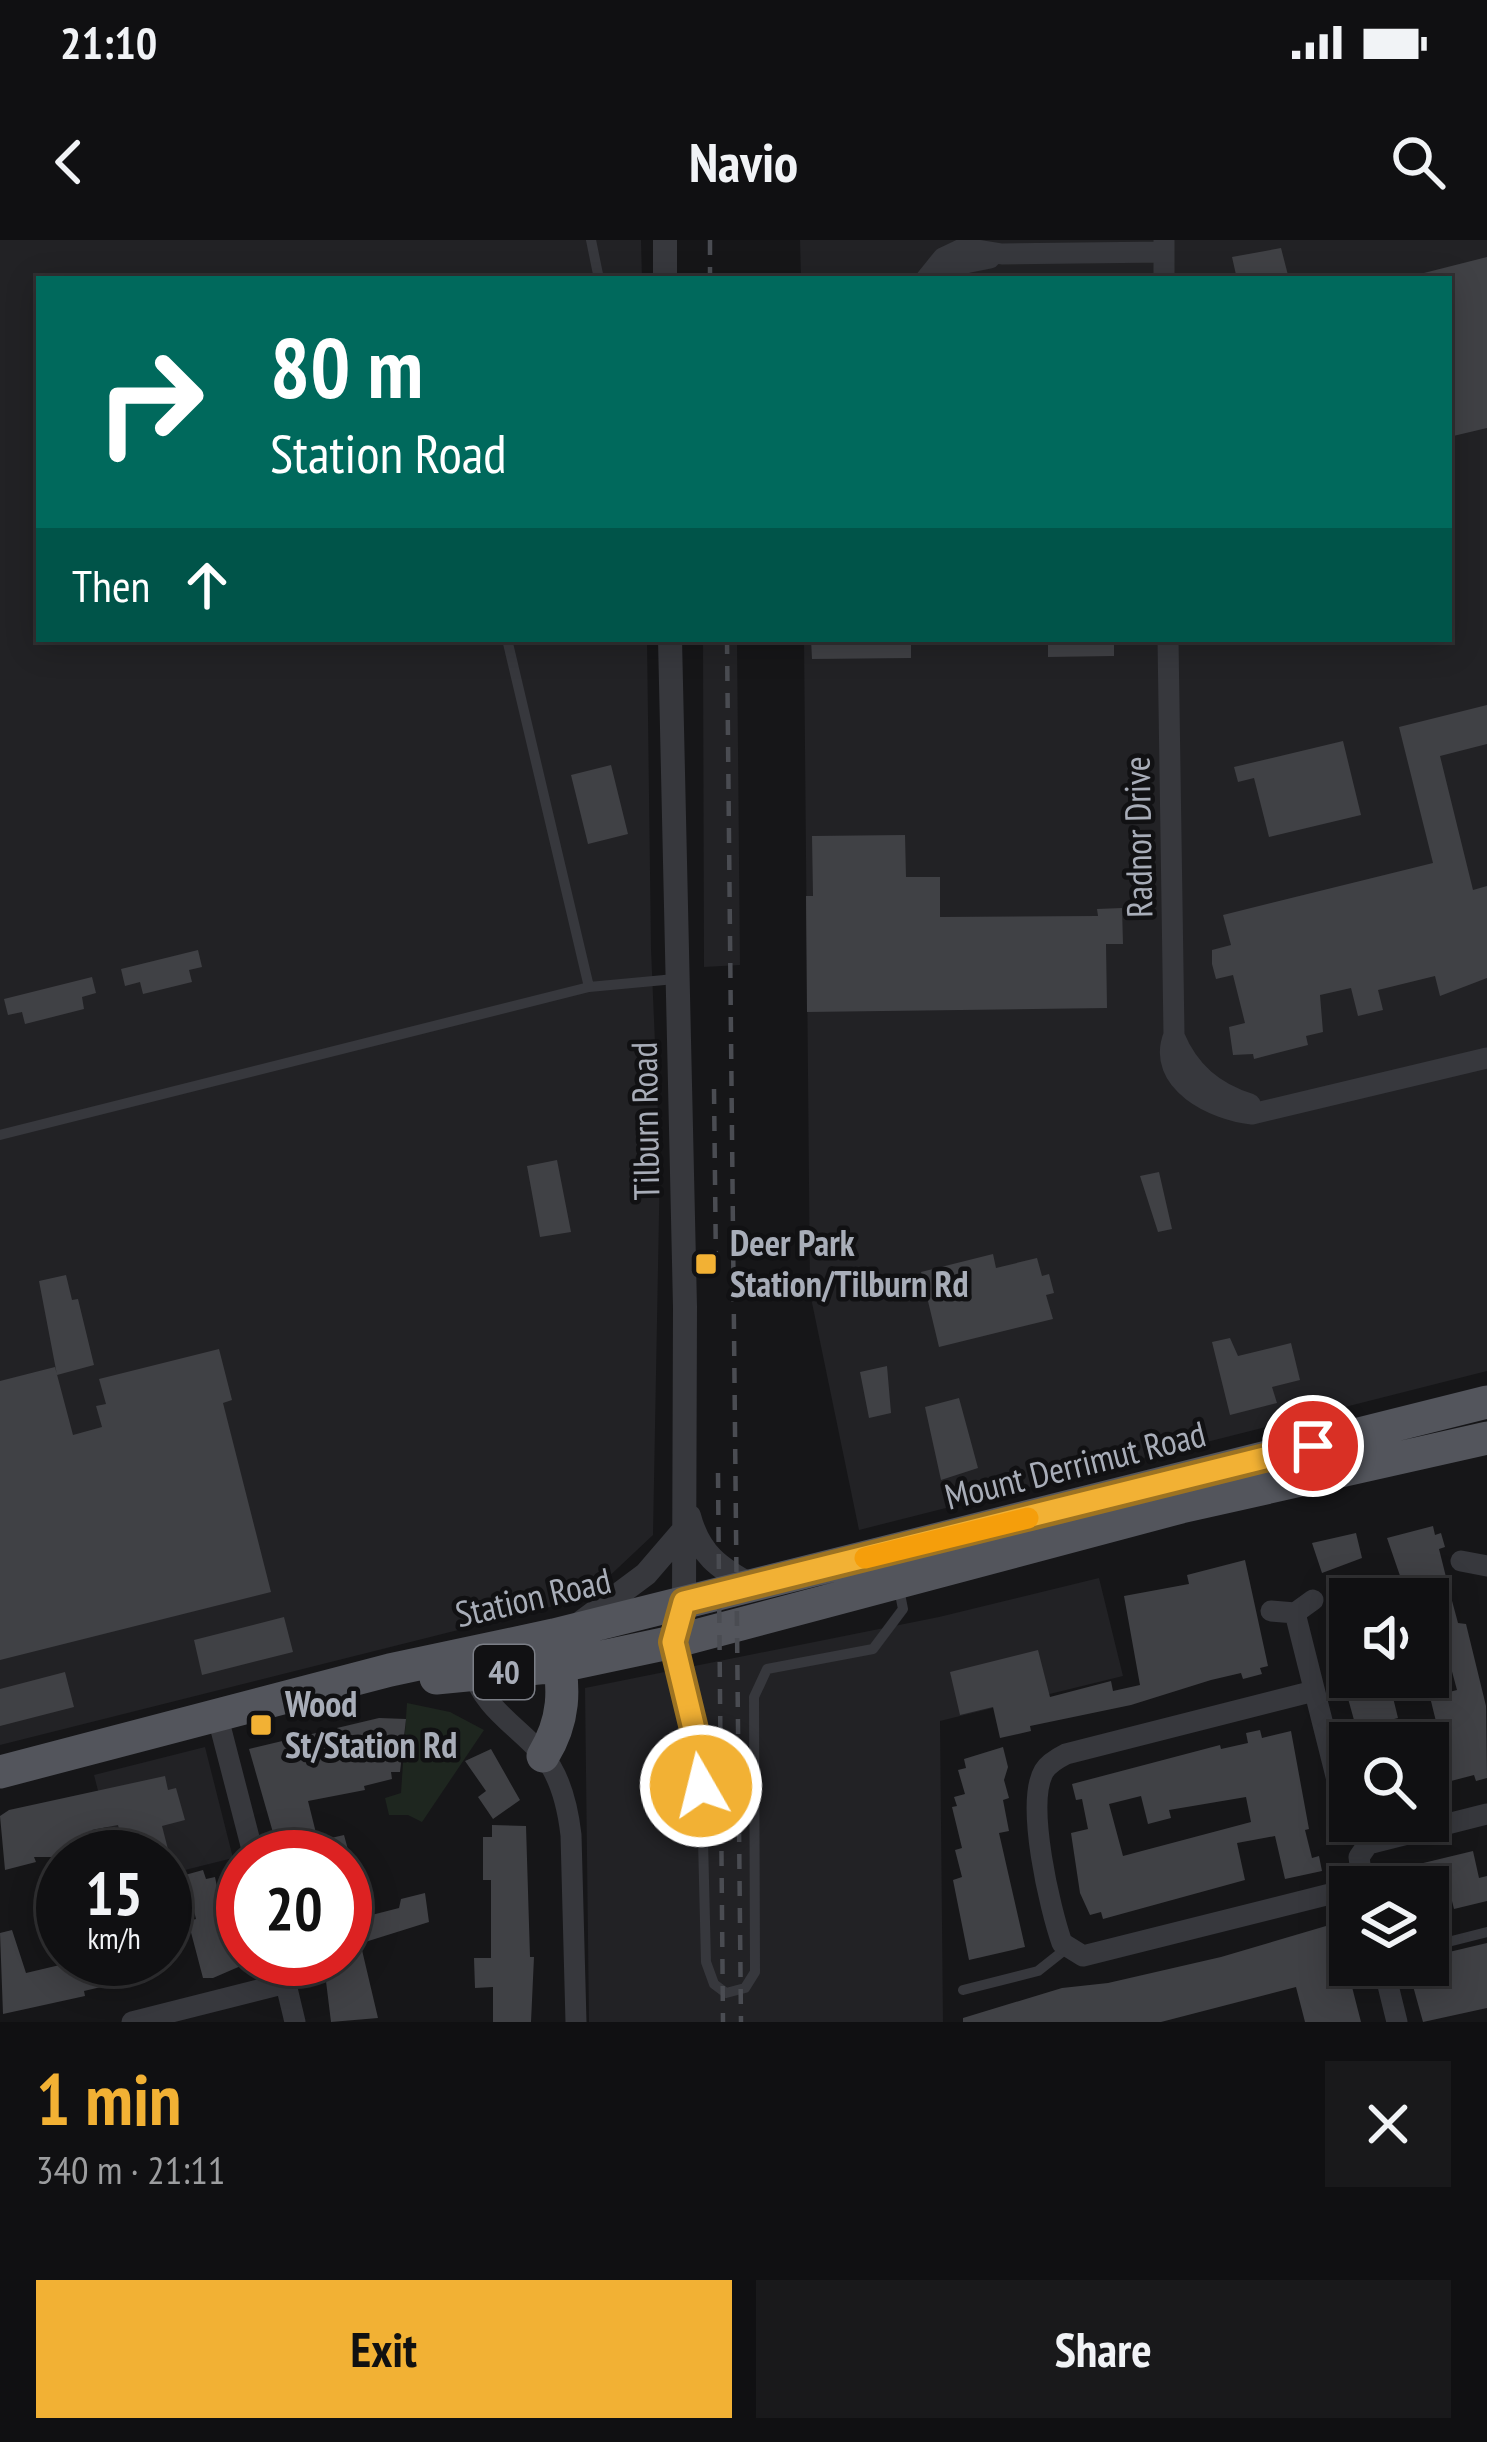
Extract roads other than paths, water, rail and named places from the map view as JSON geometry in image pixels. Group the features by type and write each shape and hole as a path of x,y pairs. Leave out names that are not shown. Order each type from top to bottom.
{"main road":[{"name":"Mount Derrimut Road","path":"729,1624 898,1583 1013,1536 1487,1402"},
{"name":"Mount Derrimut Road","path":"752,1586 847,1563 1180,1507 1487,1438"},
{"name":"Station Road","path":"557,1651 684,1602 752,1586"},
{"path":"684,1602 698,1621 729,1624"},
{"path":"673,1642 684,1602"},
{"name":"Station Road","path":"0,1772 333,1688 557,1651 673,1642 729,1624"},
{"path":"543,1756 561,1724 557,1651"}],"street":[{"path":"665,240 665,276"},
{"path":"949,276 965,263 1002,254 1164,246"},
{"path":"928,276 953,252 982,248 1002,254"},
{"name":"Tilburn Road","path":"670,642 679,978 684,1602"},
{"name":"Radnor Drive","path":"1168,642 1172,1063 1184,1084 1226,1112 1267,1110 1487,1058"},
{"path":"684,1496 697,1541 709,1559 752,1586"},
{"path":"557,1651 619,1598 682,1531"},
{"path":"1462,1561 1487,1566"},
{"path":"1271,1611 1304,1607 1313,1691 1346,1816 1368,1844"},
{"path":"470,1665 490,1708 543,1756 565,1804 571,1835 576,2022"},
{"path":"1313,1691 1066,1754 1044,1770 1040,1862 1056,1926 1067,1948 1083,1956 1329,1894"},
{"path":"218,1718 247,1830"},
{"path":"1360,1866 1359,1857 1368,1844 1487,1814"},
{"path":"131,2022 274,1986"},
{"path":"287,1986 296,2022"},
{"path":"1388,1986 1397,2022"}],"lane":[{"path":"591,240 598,276"},
{"path":"508,642 589,987"},
{"path":"0,1136 589,987 679,978"},
{"path":"673,1642 701,1758 706,1963 714,1984 726,1993 745,1988 755,1972 754,1697 767,1669 873,1649 902,1609 889,1556 847,1563"},
{"path":"1449,1941 1487,1931"},
{"path":"963,1990 1038,1971 1067,1948"}],"railway":[{"path":"710,240 710,276"},
{"path":"727,642 741,2022"},
{"path":"714,1089 716,1269"},
{"path":"718,1473 723,2022"}],"place":[{"name":"Deer Park Station/Tilburn Rd","path":"706,1264"},
{"name":"Wood St/Station Rd","path":"261,1725"}]}
